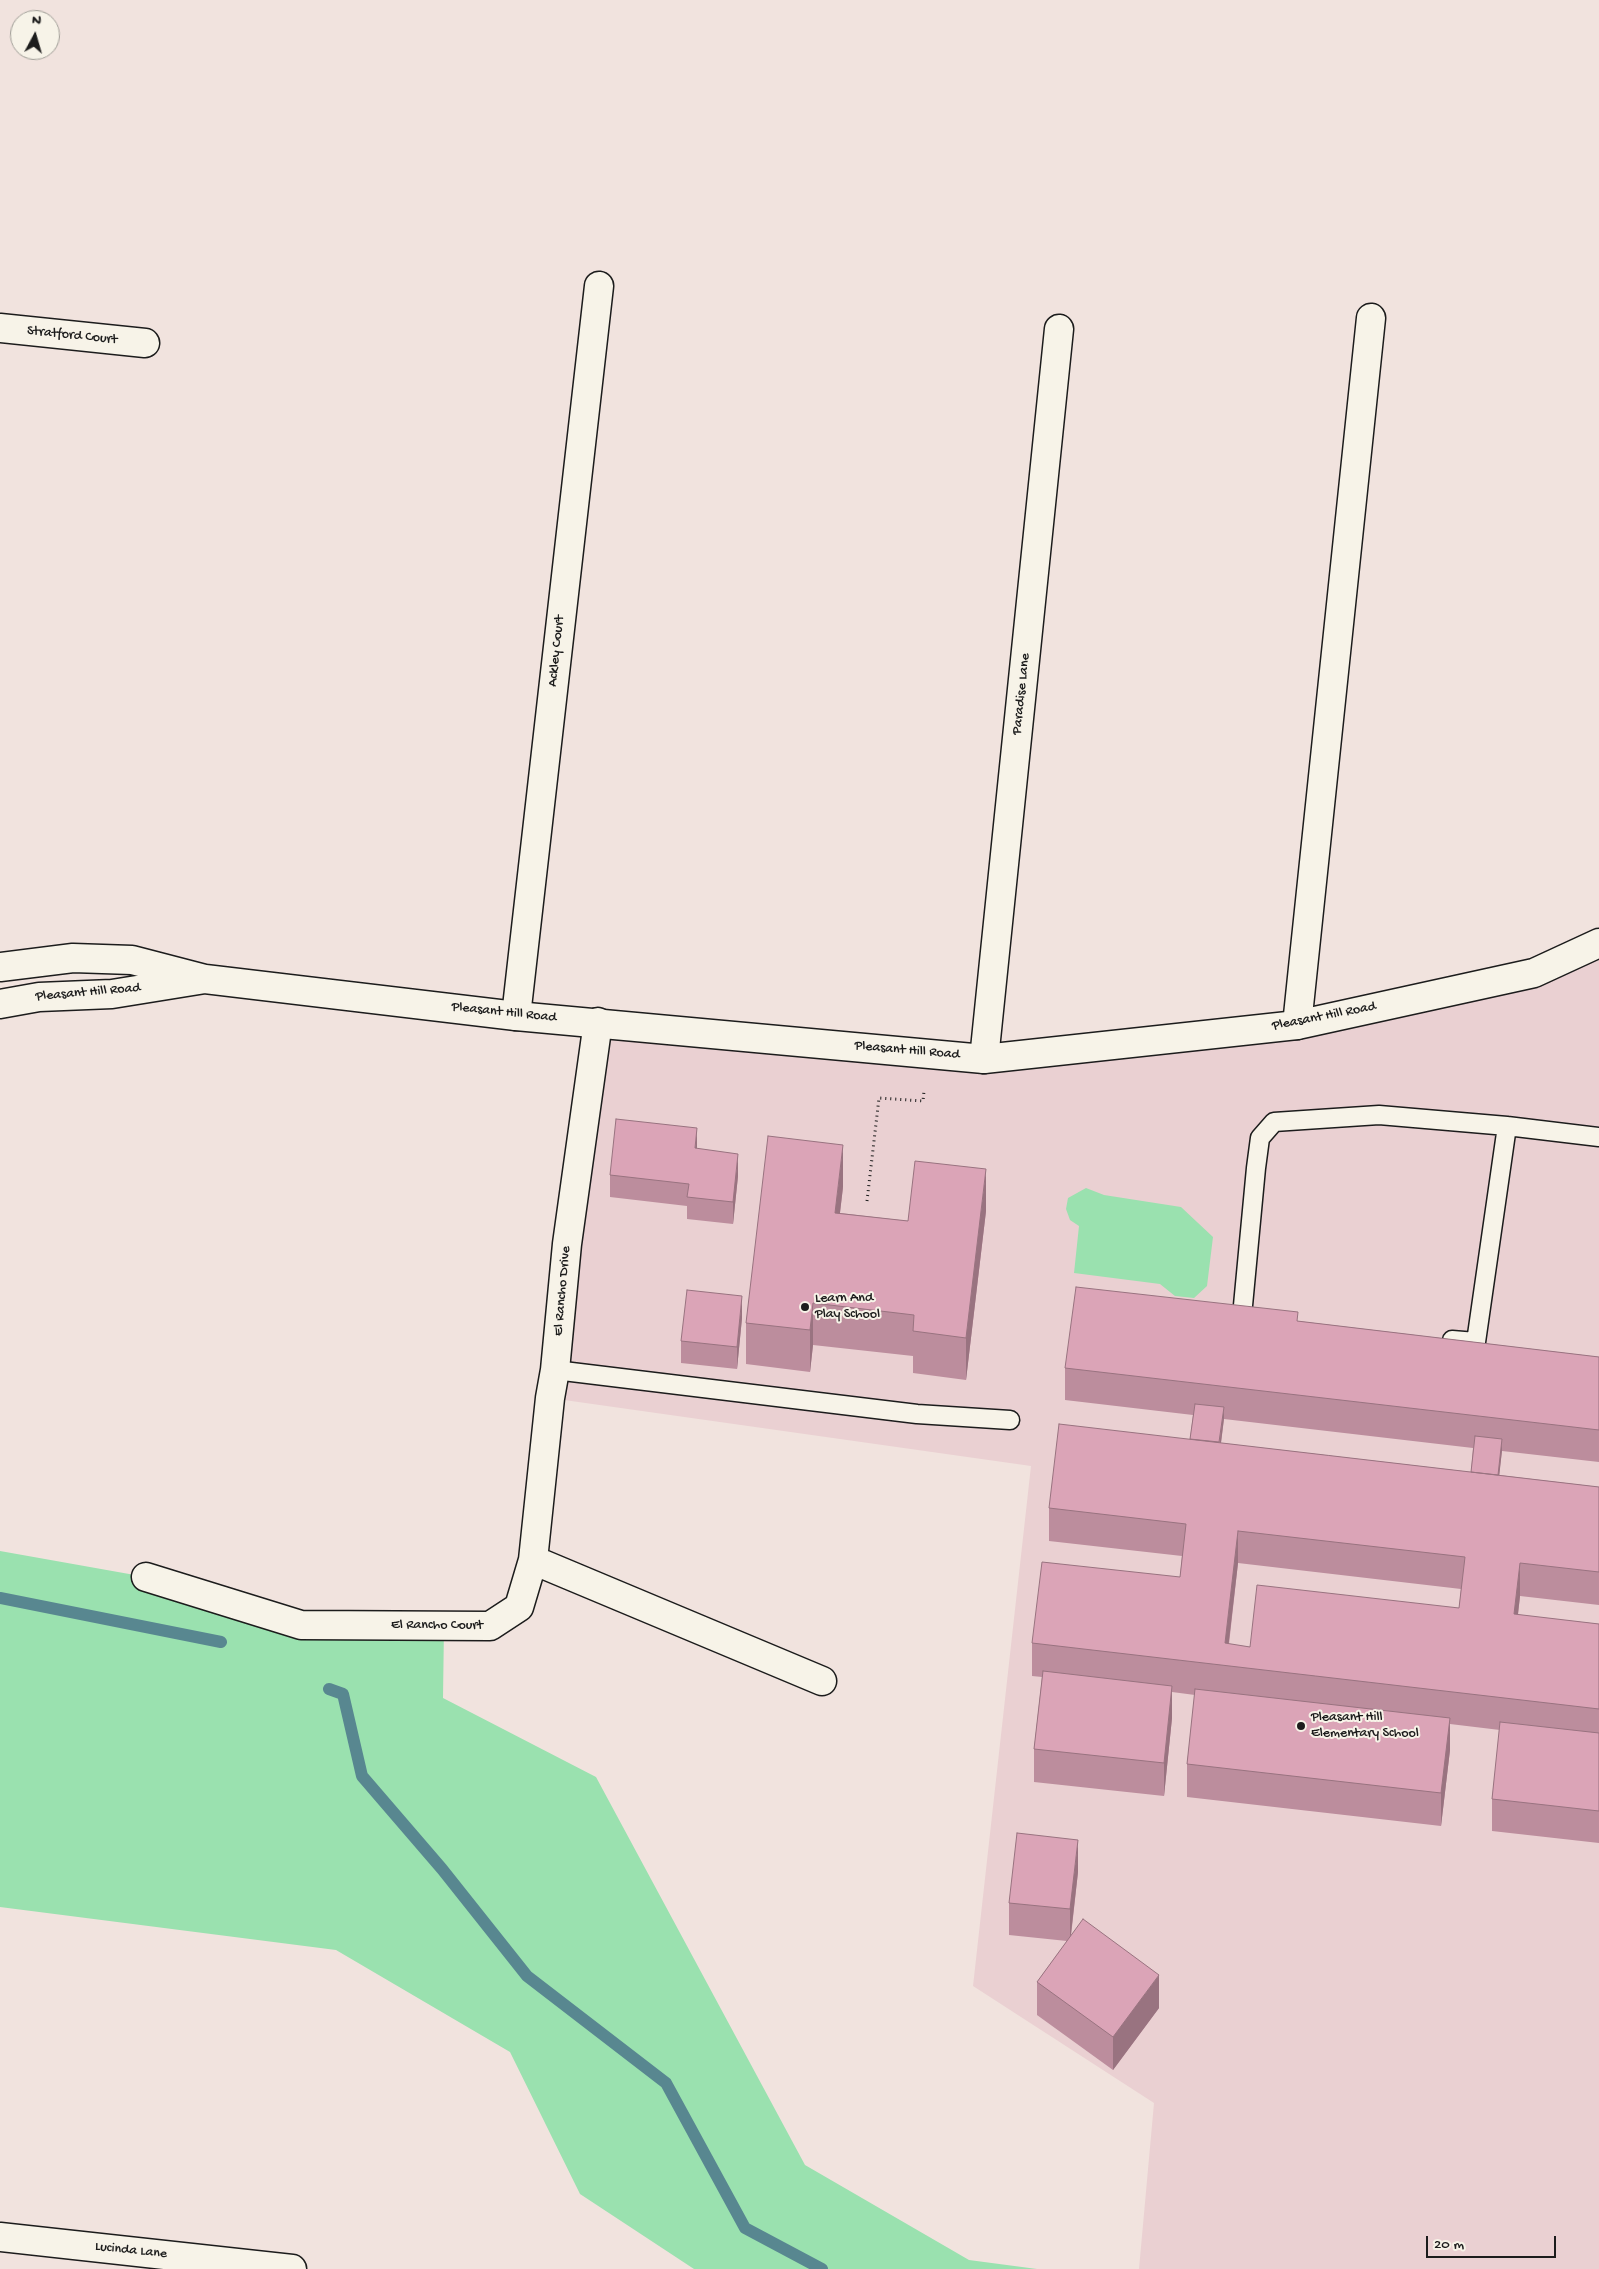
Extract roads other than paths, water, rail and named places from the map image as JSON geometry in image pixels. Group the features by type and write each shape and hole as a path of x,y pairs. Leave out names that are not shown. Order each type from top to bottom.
{"street":[{"name":"Ackley Court","path":"516,1016 599,286"},
{"path":"1297,1025 1372,318"},
{"name":"Stratford Court","path":"0,328 145,343"},
{"name":"Paradise Lane","path":"984,1058 1059,329"},
{"name":"Pleasant Hill Road","path":"0,967 73,958 132,960 205,979 516,1016 984,1058 1297,1025 1534,973 1599,944"},
{"name":"Pleasant Hill Road","path":"0,1004 39,997 112,994 205,979"},
{"name":"El Rancho Drive","path":"533,1560 550,1398 555,1370 567,1244 598,1022"},
{"path":"533,1560 822,1681"},
{"name":"El Rancho Court","path":"146,1577 302,1625 490,1626 519,1607 533,1560"},
{"name":"Lucinda Lane","path":"0,2237 292,2269"}],"lane":[{"path":"1271,1319 1242,1316 1260,1138 1274,1122 1379,1115 1507,1126 1599,1137"},
{"path":"1437,1338 1476,1342 1507,1126"},
{"path":"555,1370 917,1414 1010,1420"}],"waterway":[{"path":"0,1598 221,1642"},
{"path":"329,1689 343,1694 362,1776 442,1869 527,1976 666,2083 745,2228 822,2269"}],"place":[{"name":"Learn And Play School","path":"805,1307"},
{"name":"Pleasant Hill Elementary School","path":"1301,1726"}]}
